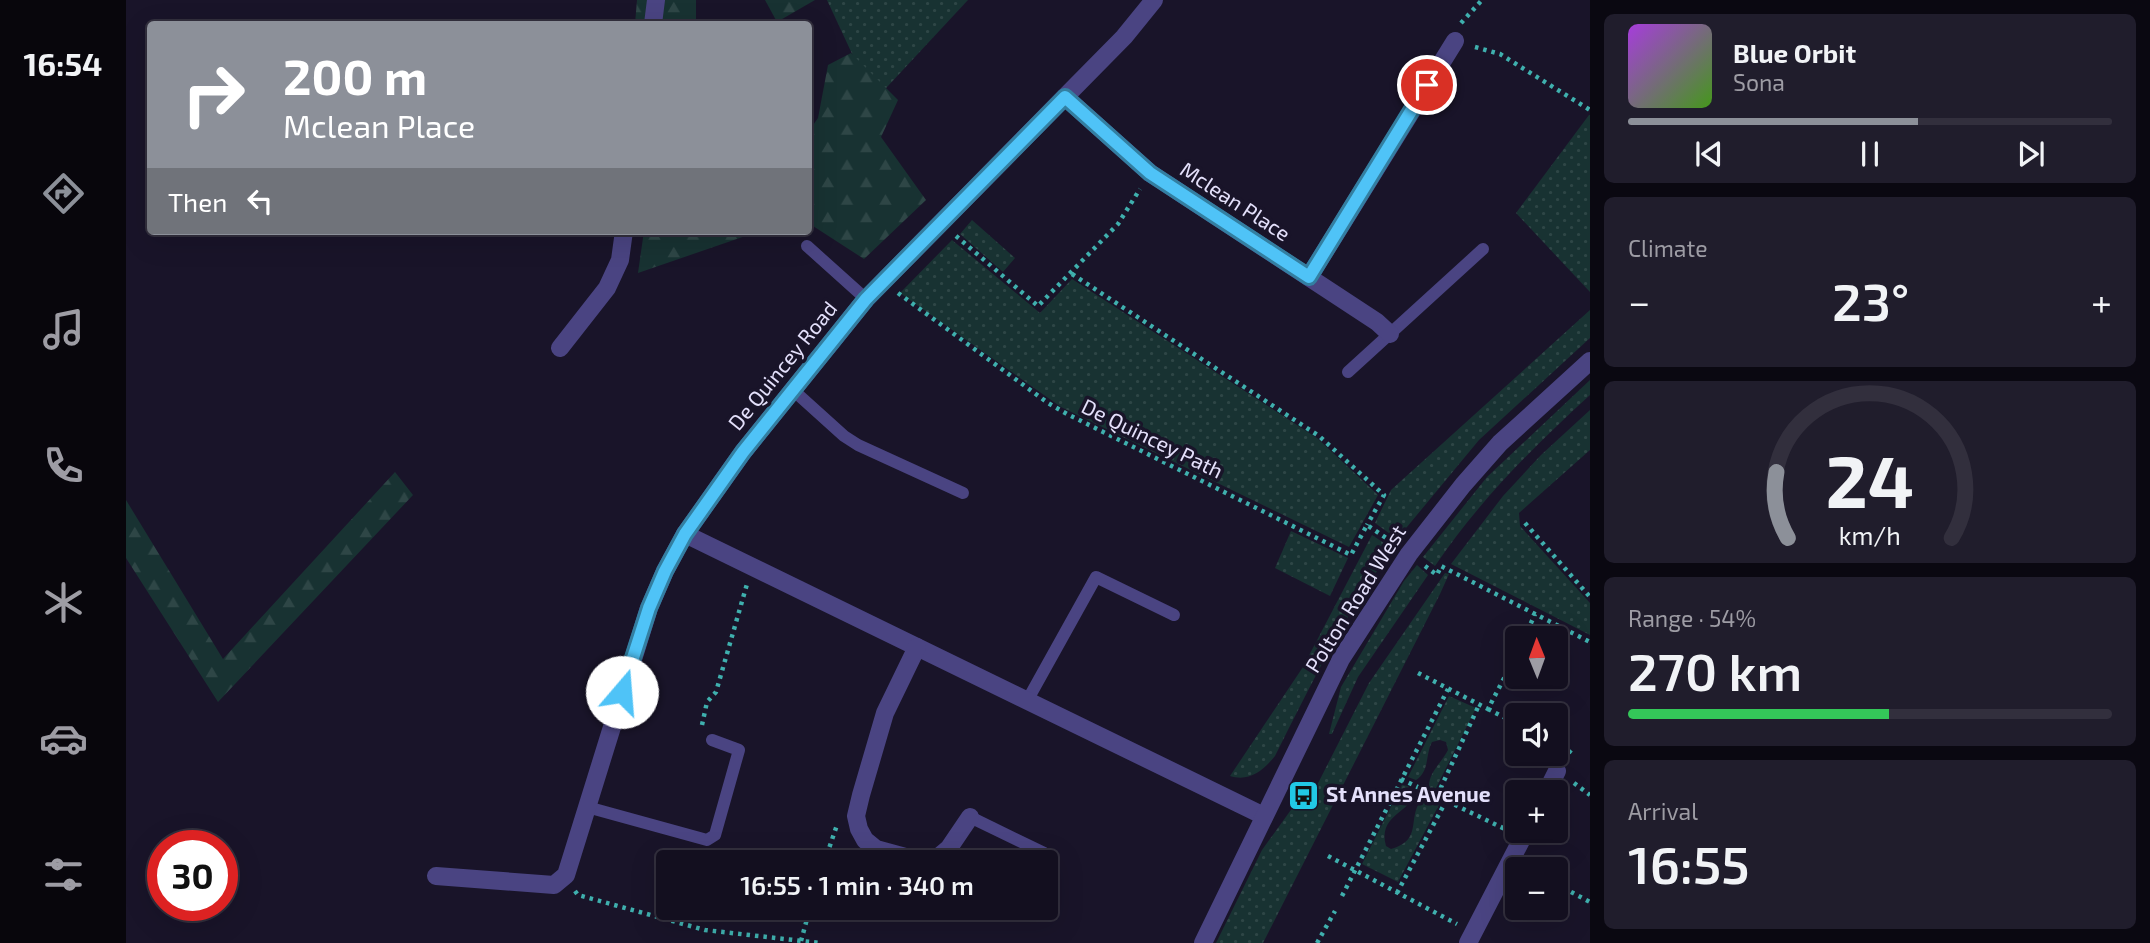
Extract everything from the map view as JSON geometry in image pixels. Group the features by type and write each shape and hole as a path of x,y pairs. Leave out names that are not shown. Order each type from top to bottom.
{"street":[{"path":"653,21 656,0"},
{"name":"De Quincey Road","path":"566,875 649,608 685,534 743,452 866,299 1124,37 1154,0"},
{"path":"1309,277 1455,41"},
{"name":"Mclean Place","path":"1065,97 1150,173 1377,322 1390,334"},
{"path":"560,348 607,288 620,260 623,235"},
{"name":"Polton Road West","path":"1203,943 1341,659 1409,554 1500,443 1590,361"},
{"path":"685,534 1264,816"},
{"path":"917,647 885,713 856,816 865,840 876,849 920,862 936,859 949,848 970,817"},
{"path":"1552,780 1557,771"},
{"path":"1470,937 1519,843"},
{"path":"436,876 554,885 566,875"}],"lane":[{"path":"807,246 866,299"},
{"path":"1348,372 1483,249"},
{"path":"793,390 844,436 858,445 963,493"},
{"path":"1027,701 1096,577 1174,614"},
{"path":"587,807 706,841 715,835 739,750 712,740"},
{"path":"970,817 1038,850"}],"path":[{"path":"1482,0 1461,23 1455,41 1500,54 1590,110"},
{"path":"941,223 1038,306 1118,224 1150,173"},
{"path":"1072,274 1319,436 1384,495 1367,525 1437,575 1441,566 1590,642"},
{"name":"De Quincey Path","path":"883,282 1048,403 1067,414 1351,555 1367,525"},
{"path":"1525,523 1590,597"},
{"path":"712,740 702,724 707,702 716,692 752,567"},
{"path":"1530,626 1535,614"},
{"path":"1418,674 1505,718"},
{"path":"1488,709 1505,676"},
{"path":"1342,896 1448,689"},
{"path":"1437,796 1479,705"},
{"path":"1401,779 1505,826"},
{"path":"1398,892 1446,801"},
{"path":"828,850 835,826 856,816"},
{"path":"1328,856 1398,892 1470,937"},
{"path":"566,875 578,895 705,930 820,943"},
{"path":"1568,890 1590,902"},
{"path":"1317,943 1335,911"},
{"path":"801,941 807,920"}],"green space":[{"path":"637,0 696,0 696,21 635,21"},
{"path":"765,0 815,0 779,21"},
{"path":"827,0 968,0 874,101"},
{"path":"851,53 898,100 881,137 926,200 864,259 812,226 812,127 818,118 828,65"},
{"path":"1590,115 1590,292 1516,213"},
{"path":"972,220 1015,258 1003,272 960,234"},
{"path":"643,235 748,235 638,273"},
{"path":"952,240 1040,313 1072,279 1317,438 1378,495 1349,547 1061,407 900,293"},
{"path":"1590,310 1590,338 1479,440 1397,539 1375,523 1391,490"},
{"path":"1590,380 1590,395 1507,476 1435,566 1423,557 1487,477"},
{"path":"1590,410 1590,450 1519,513 1520,526 1590,603 1590,635 1451,564 1503,496 1541,455"},
{"path":"395,472 413,495 218,702 126,558 126,500 223,659"},
{"path":"1291,531 1348,558 1330,596 1275,568"},
{"path":"1372,535 1393,549 1344,624 1275,756 1255,774 1243,778 1230,776 1303,667"},
{"path":"1417,565 1428,575 1358,677 1332,734 1329,734 1341,687 1404,581"},
{"path":"1445,573 1449,574 1440,594 1263,943 1216,943 1262,850 1298,800 1311,797 1369,683"},
{"path":"1449,696 1476,708 1434,792 1429,789 1429,783 1448,750 1446,742 1432,742 1423,772 1416,780 1408,777"},
{"path":"1402,785 1408,786 1413,796 1386,828 1386,846 1391,849 1401,845 1411,835 1421,800 1429,798 1440,803 1398,882 1362,864"}],"place":[{"name":"St Annes Avenue","path":"1303,795"}],"route":[{"path":"622,692 649,608 665,571 685,534 743,452 866,299 1065,97 1150,173 1309,277 1427,85"}]}
